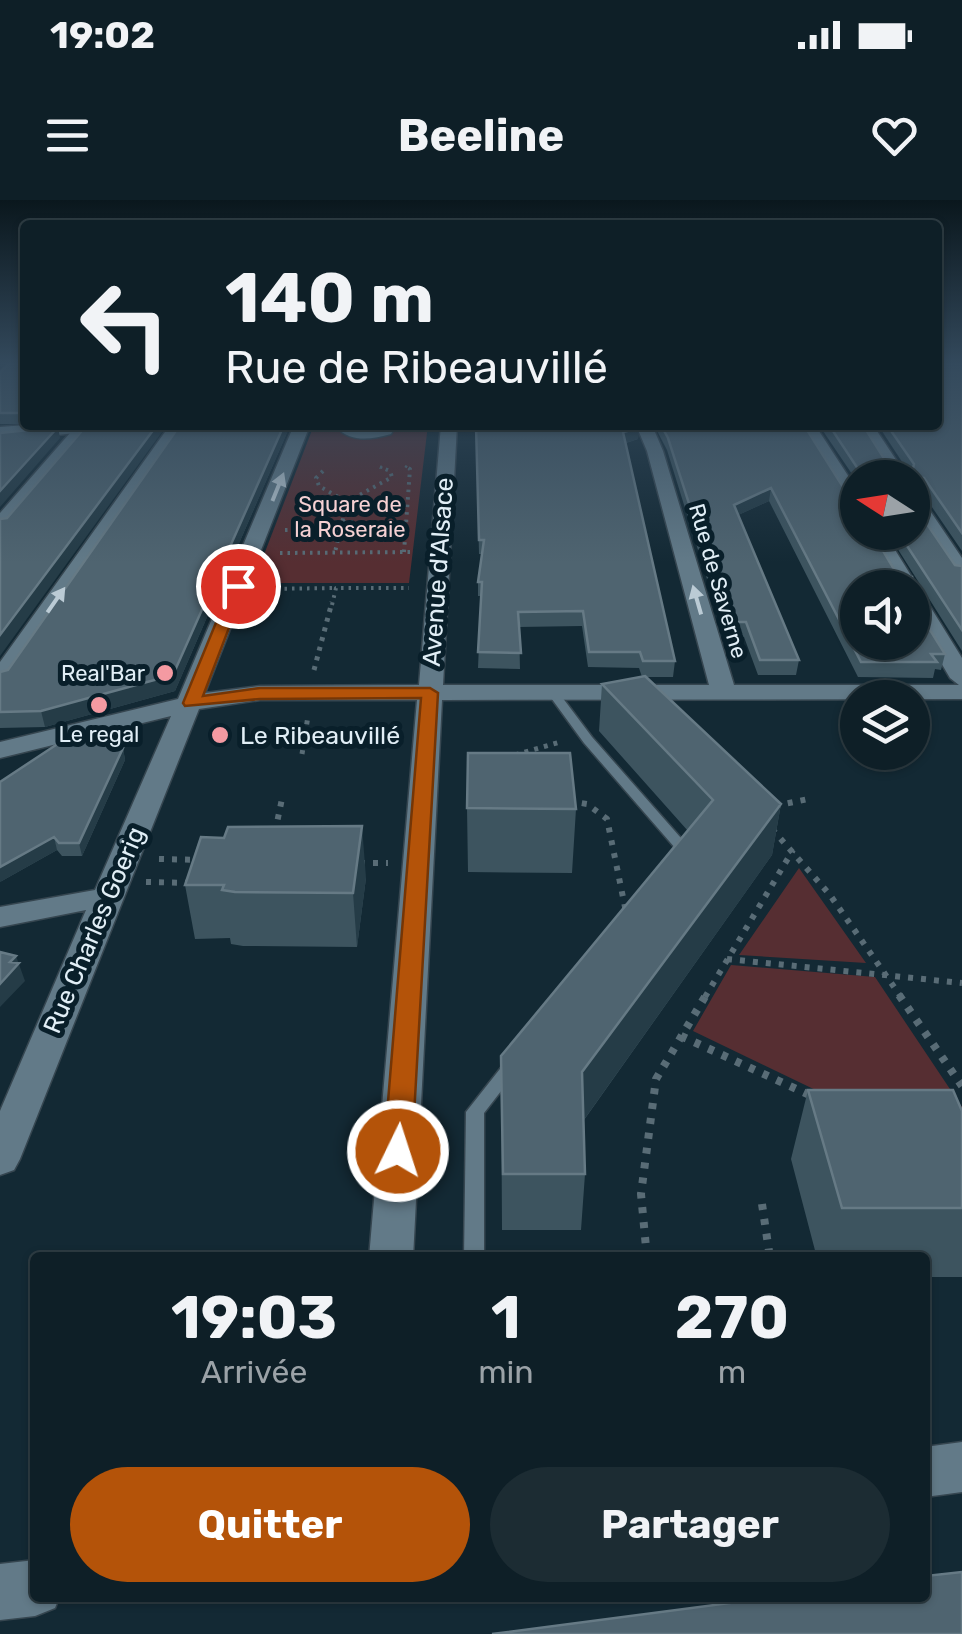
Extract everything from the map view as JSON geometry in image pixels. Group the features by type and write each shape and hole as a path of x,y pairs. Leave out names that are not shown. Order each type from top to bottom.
{"main road":[{"path":"0,434 42,430"}],"street":[{"path":"0,524 82,430"},
{"name":"Rue Charles Goerig","path":"0,1159 192,703 300,430"},
{"path":"346,430 365,434 386,430"},
{"name":"Avenue d'Alsace","path":"392,1252 449,430"},
{"name":"Rue de Saverne","path":"646,430 724,694"},
{"path":"810,430 840,477"},
{"path":"868,430 888,460"},
{"path":"0,679 175,432"},
{"path":"930,524 962,572"},
{"path":"930,623 962,678"},
{"path":"0,750 228,696 312,692 962,692"},
{"path":"0,917 46,906 115,879"},
{"path":"930,1471 962,1467"},
{"path":"0,1592 30,1589"}],"lane":[{"path":"552,691 588,740 682,849 628,918"},
{"path":"474,1252 475,1112 522,1052"}],"path":[{"path":"335,552 347,502 392,477 390,471 380,466"},
{"path":"404,552 410,469 405,466"},
{"path":"323,472 316,478 319,486 347,502"},
{"path":"279,532 322,526 377,527 406,536"},
{"path":"251,553 438,552"},
{"path":"302,754 310,686 336,588"},
{"path":"236,589 436,588"},
{"path":"505,762 526,748 588,740"},
{"path":"272,844 283,794"},
{"path":"561,799 587,804 607,819 628,918"},
{"path":"772,806 808,800"},
{"path":"767,823 830,894 962,1086"},
{"path":"647,1252 641,1194 656,1078 792,850"},
{"path":"115,879 215,860"},
{"path":"343,862 416,864"},
{"path":"115,879 199,883"},
{"path":"727,958 962,983"},
{"path":"682,1036 822,1100"},
{"path":"762,1204 769,1252"}],"green space":[{"name":"Square de la Roseraie","path":"312,430 427,430 409,583 253,583"},
{"path":"799,868 866,963 739,955"},
{"path":"731,965 875,977 962,1107 962,1180 907,1134 693,1031"}],"building":[{"path":"962,429 962,533 930,487 930,460 911,460 890,430"},
{"path":"55,430 0,491 0,433"},
{"path":"83,430 153,430 0,635 0,519 7,518"},
{"path":"176,430 282,430 173,675 41,711 0,712 0,672 8,670"},
{"path":"476,430 631,430 623,432 675,661 643,661 640,652 589,652 583,611 518,612 521,653 478,652 482,582 478,582 484,540 479,540"},
{"path":"664,430 807,430 840,482 840,550 883,550 894,570 840,570 840,621 771,488 734,505 799,660 760,660 746,622 727,622"},
{"path":"832,430 866,430 885,460 852,460"},
{"path":"930,528 955,565 962,566 962,630 930,581 930,570 923,570 910,550 930,550"},
{"path":"930,630 945,654 931,654 937,662 861,662 930,660"},
{"path":"645,676 781,804 582,1072 585,1174 503,1174 501,1056 713,800 602,684"},
{"path":"71,735 123,748 79,843 59,843 54,837 0,867 0,782"},
{"path":"468,753 570,753 576,809 467,808"},
{"path":"362,826 353,893 235,892 222,890 224,885 185,885 201,837 224,838 228,827"},
{"path":"0,952 16,956 10,962 19,963 0,984"},
{"path":"808,1090 953,1090 962,1111 962,1208 842,1208"},
{"path":"962,1572 962,1634 492,1634 736,1602 930,1602 930,1575"}],"place":[{"name":"Real'Bar","path":"165,673"},
{"name":"Le regal","path":"99,705"},
{"name":"Le Ribeauvillé","path":"220,735"}],"route":[{"path":"238,586 192,703 260,694 430,693 398,1151"}]}
